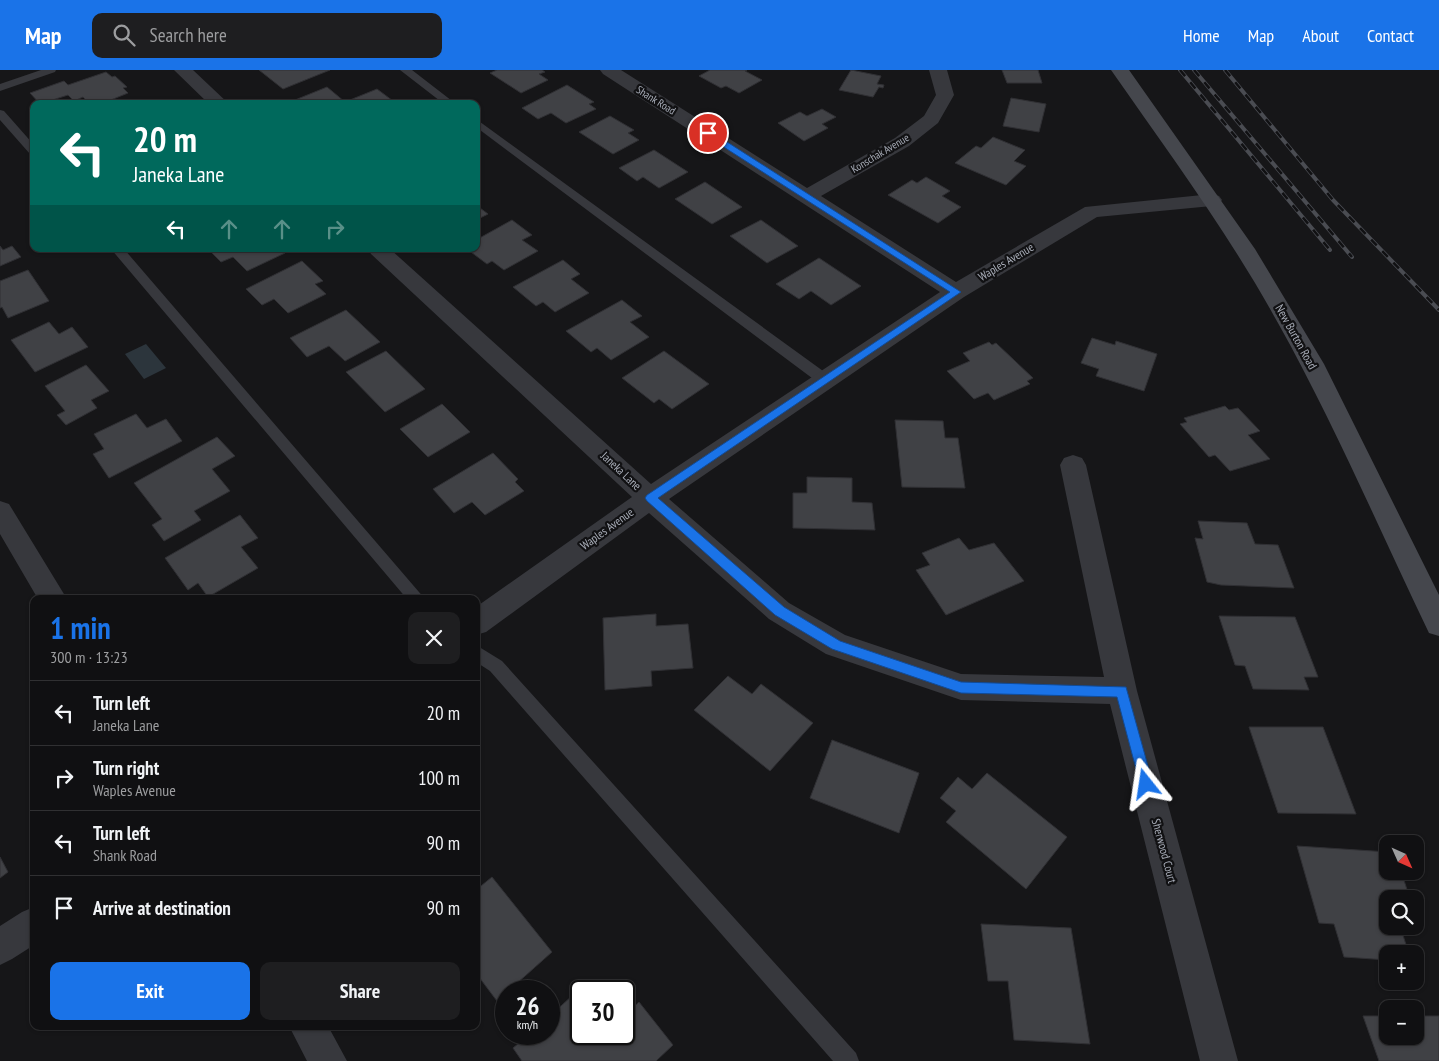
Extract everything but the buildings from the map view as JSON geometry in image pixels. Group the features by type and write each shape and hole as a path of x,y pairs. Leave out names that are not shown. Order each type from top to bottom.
{"street":[{"path":"183,70 216,100"},
{"name":"Shank Road","path":"609,70 956,292"},
{"name":"Konschak Avenue","path":"807,196 902,142 931,119 945,95 938,70"},
{"name":"New Burton Road","path":"1120,70 1212,200 1266,283 1328,395 1439,624"},
{"name":"Waples Avenue","path":"480,620 650,498 956,292 1092,211 1212,200"},
{"name":"Janeka Lane","path":"381,252 650,498 779,611 836,645 961,687 1122,691"},
{"name":"Sherwood Court","path":"1072,465 1122,691 1219,1061"},
{"path":"0,511 51,595"},
{"path":"0,947 30,927"},
{"path":"310,1030 328,1061"}],"lane":[{"path":"0,88 51,70"},
{"path":"405,70 446,100"},
{"path":"0,113 30,147"},
{"path":"480,125 825,380"},
{"path":"120,252 414,595"},
{"path":"480,655 496,666 848,1061"}],"shaded area":[{"path":"146,344 166,368 144,379 125,354"}],"railway":[{"path":"1180,70 1330,250"},
{"path":"1194,70 1352,257"},
{"path":"1225,70 1333,200 1439,310"}],"route":[{"path":"708,133 956,292 650,498 779,611 836,645 961,687 1122,691 1146,784"}]}
